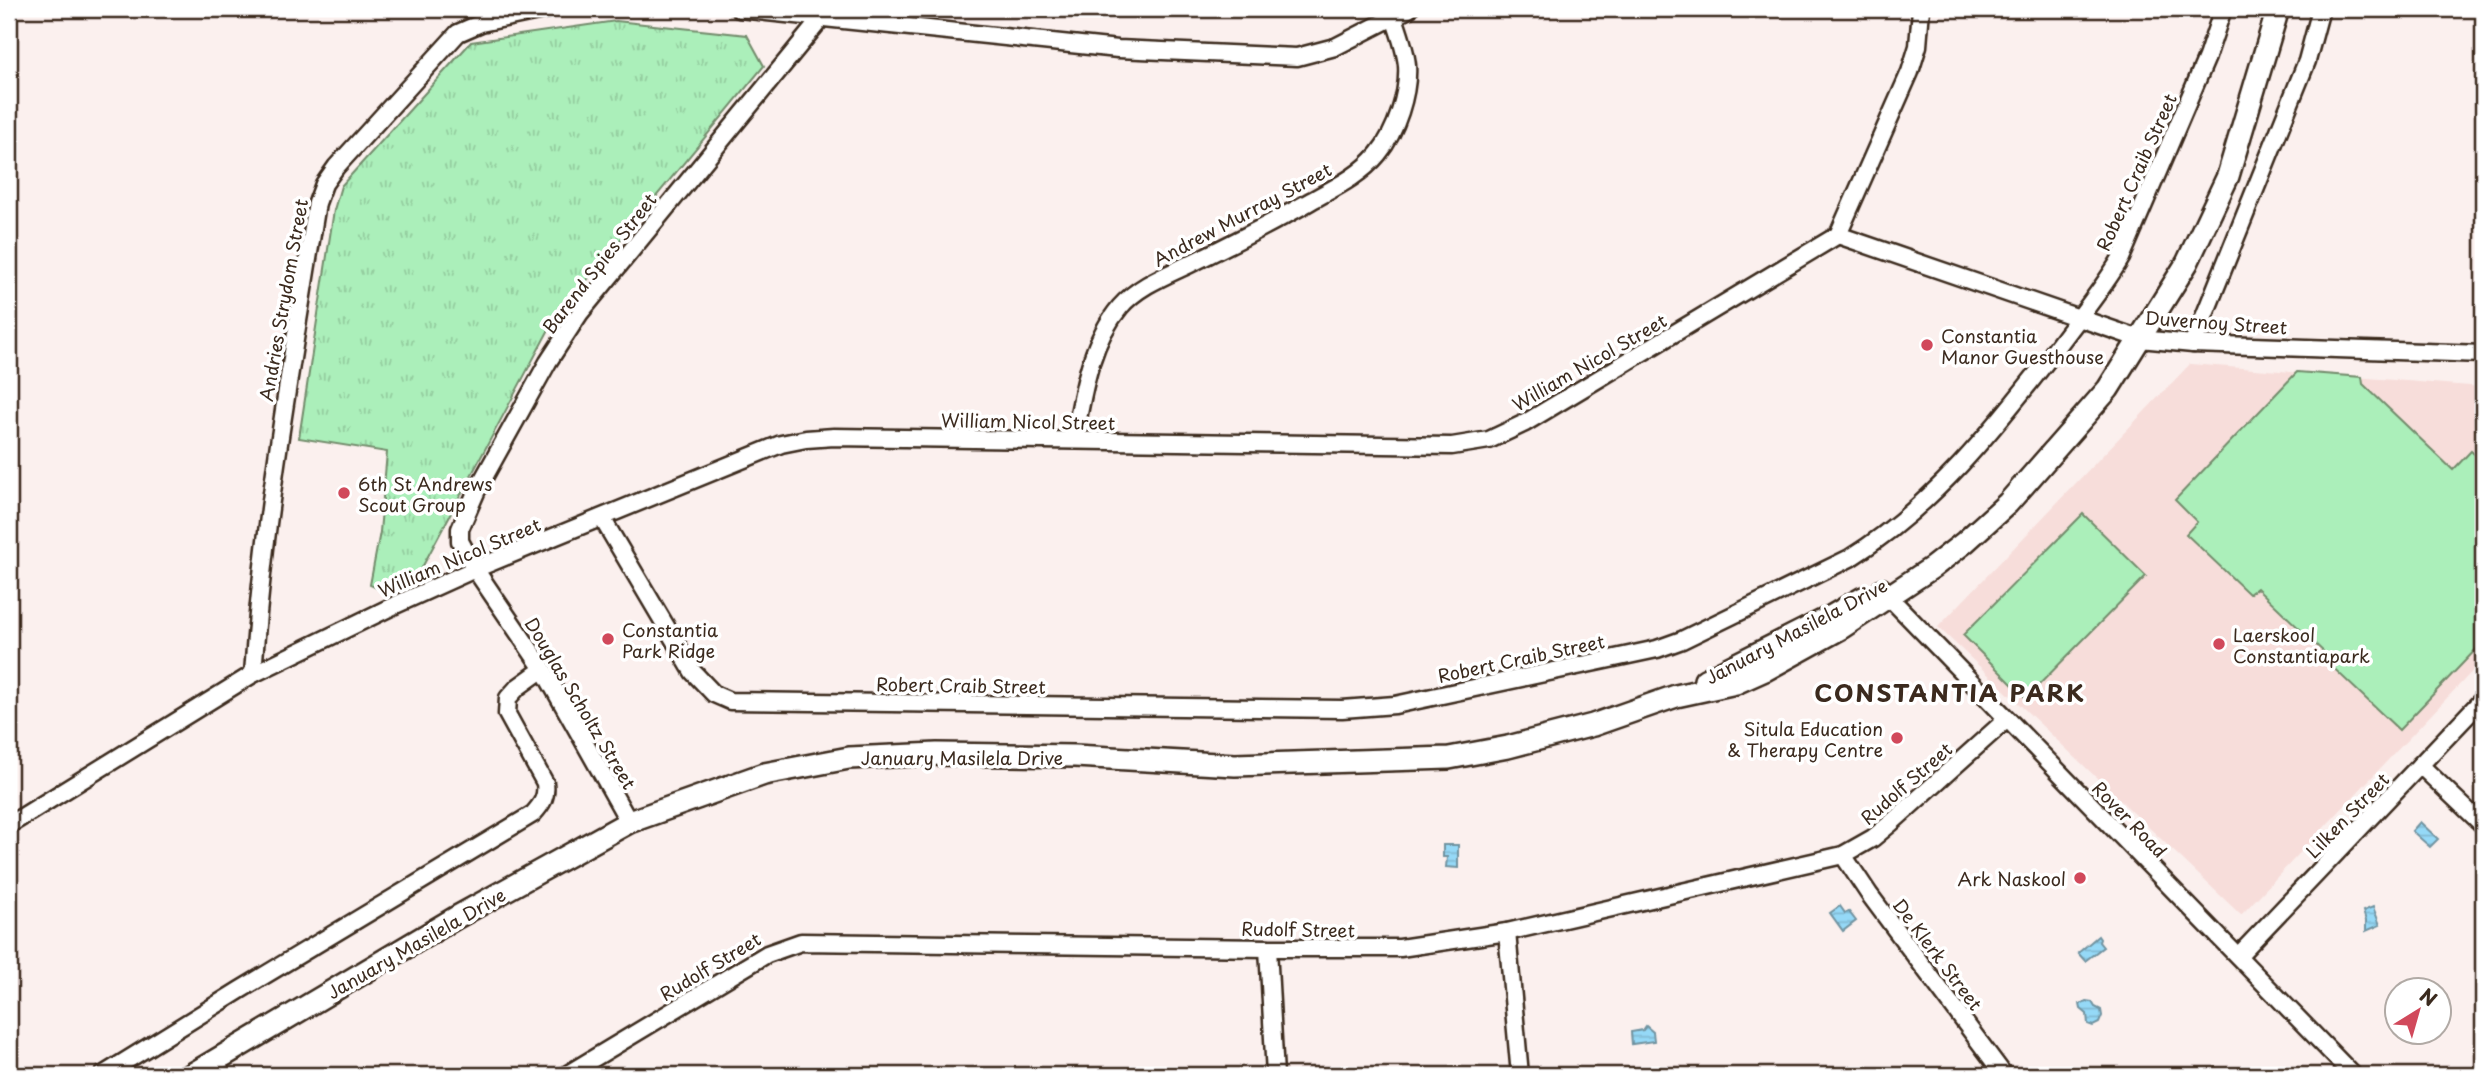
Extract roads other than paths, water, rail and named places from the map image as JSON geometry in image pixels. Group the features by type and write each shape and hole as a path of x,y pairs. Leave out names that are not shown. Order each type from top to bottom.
{"main road":[{"name":"January Masilela Drive","path":"191,1075 457,917 629,822 764,774 849,758 937,754 1047,755 1235,765 1449,758 1508,747 1593,725 1676,696 1736,682 1759,673 1841,628 1885,592 1965,542 2008,503 2108,389 2190,226 2227,144 2266,9"},
{"name":"January Masilela Drive","path":"2135,337 2187,263 2228,176 2278,9"}],"street":[{"name":"Andries Strydom Street","path":"253,674 272,484 317,203 324,184 345,157 458,33 481,23 548,9"},
{"path":"739,9 826,13 1118,49 1297,57 1335,47 1392,13 1409,9"},
{"path":"1838,236 1910,72 1918,46 1921,9"},
{"name":"Robert Craib Street","path":"602,518 693,672 714,694 730,701 1342,709 1395,705 1657,649 1682,640 1850,558 1915,508 1969,457 2001,420 2110,277 2129,243 2207,57 2223,9"},
{"path":"2193,344 2307,61 2321,9"},
{"name":"Barend Spies Street","path":"475,569 460,541 464,517 560,341 614,271 826,13"},
{"name":"Andrew Murray Street","path":"1074,440 1088,371 1104,328 1140,288 1258,231 1342,184 1366,168 1379,153 1394,124 1404,95 1406,76 1406,58 1392,13"},
{"name":"William Nicol Street","path":"9,825 253,674 475,569 781,444 834,437 1452,446 1489,440 1525,423 1838,236"},
{"name":"Duvernoy Street","path":"1838,236 2135,337 2193,344 2483,354"},
{"name":"Douglas Scholtz Street","path":"475,569 543,669 629,822"},
{"name":"Rover Road","path":"1885,592 2006,720 2353,1075"},
{"path":"103,1075 533,814 542,804 546,793 545,783 507,714 508,698 543,669"},
{"name":"Lilken Street","path":"2238,956 2483,699"},
{"name":"Rudolf Street","path":"566,1075 767,954 801,942 1400,948 1507,932 1843,855 1873,838 1892,823 2006,720"},
{"path":"2420,765 2483,825"},
{"name":"De Klerk Street","path":"1843,855 2004,1075"},
{"path":"1507,932 1520,1075"},
{"path":"1268,948 1275,1075"}],"water":[{"path":"2420,822 2438,839 2430,847 2412,831"},
{"path":"1443,845 1458,845 1458,868 1446,867 1447,857 1443,857"},
{"path":"1840,906 1856,921 1843,931 1830,913"},
{"path":"2373,907 2380,925 2366,931 2363,911"},
{"path":"2098,936 2103,947 2085,961 2078,953"},
{"path":"2092,1002 2101,1010 2099,1023 2093,1026 2088,1024 2087,1014 2081,1009 2080,1004"},
{"path":"1646,1026 1653,1032 1654,1041 1632,1044 1631,1032 1643,1030"}],"place":[{"name":"Constantia Manor Guesthouse","path":"1927,345"},
{"name":"6th St Andrews Scout Group","path":"344,493"},
{"name":"Constantia Park Ridge","path":"608,639"},
{"name":"Laerskool Constantiapark","path":"2219,644"},
{"name":"Situla Education & Therapy Centre","path":"1897,738"},
{"name":"Ark Naskool","path":"2080,878"}],"district":[{"name":"CONSTANTIA PARK","path":"1950,692"}]}
